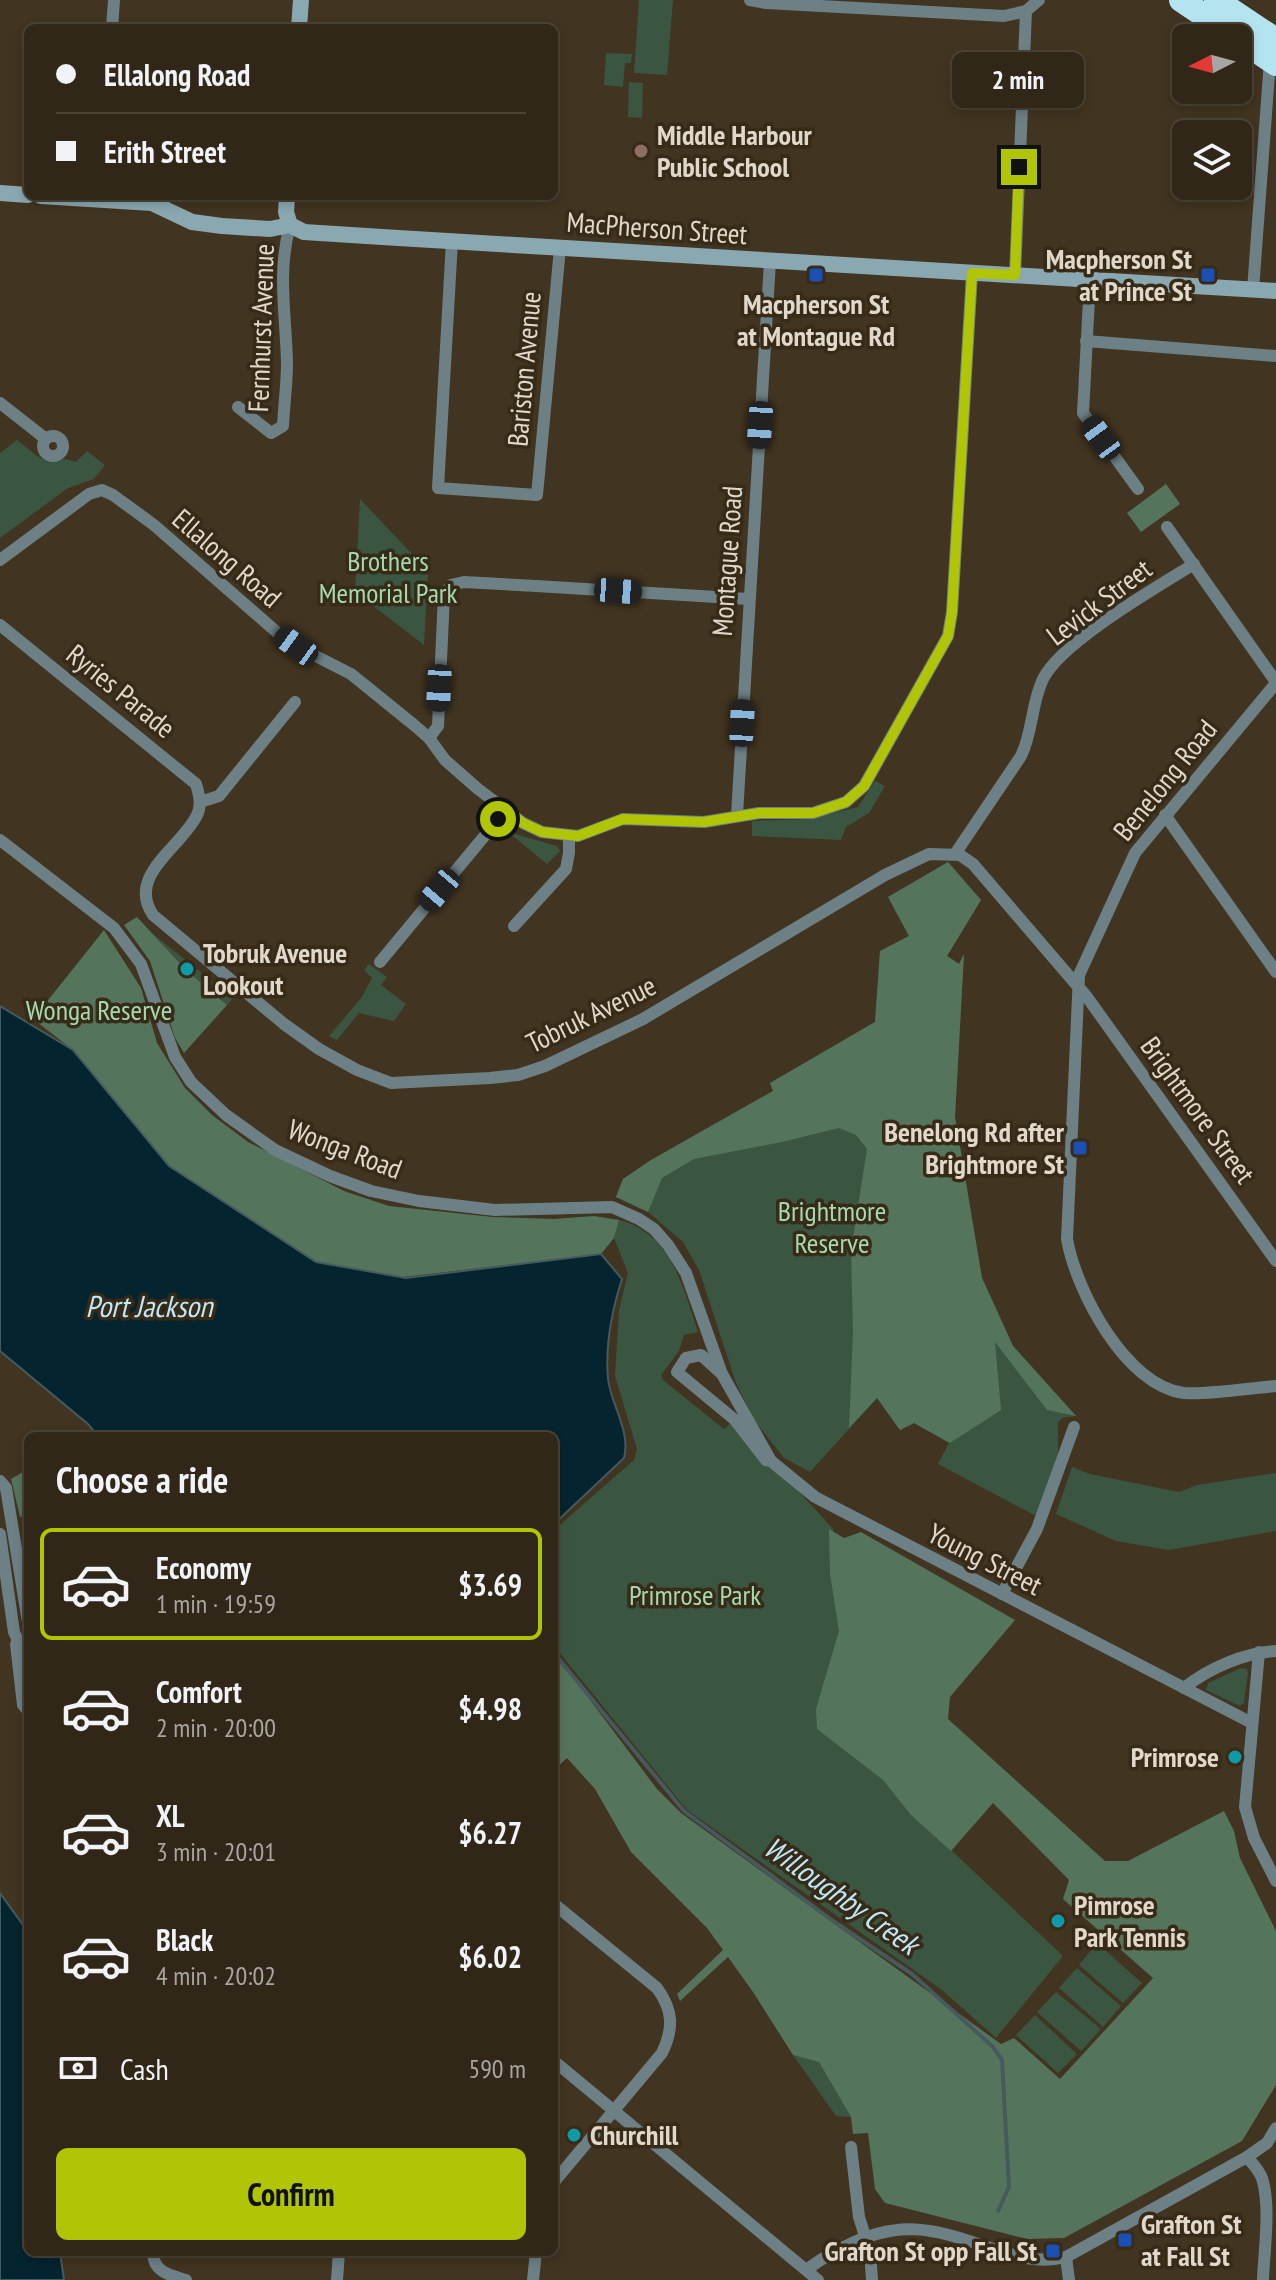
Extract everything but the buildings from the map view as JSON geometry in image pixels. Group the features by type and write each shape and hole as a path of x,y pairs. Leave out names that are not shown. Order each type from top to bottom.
{"highway":[{"path":"1181,0 1274,54"},
{"path":"1216,0 1274,54"}],"main road":[{"path":"299,24 301,0"},
{"path":"0,193 24,195"},
{"name":"MacPherson Street","path":"121,200 152,203 192,222 222,226 270,229 290,225 304,232 1276,291"},
{"path":"287,200 290,225"}],"street":[{"path":"112,24 114,0"},
{"path":"750,0 1004,16 1026,11 1039,0"},
{"path":"1015,275 1026,11"},
{"path":"1253,290 1274,54"},
{"name":"Fernhurst Avenue","path":"238,407 271,433 283,426 287,363 281,292 284,248 290,225"},
{"name":"Bariston Avenue","path":"452,241 438,488 537,495 560,248"},
{"name":"Montague Road","path":"737,815 770,261"},
{"name":"Ellalong Road","path":"0,560 95,491 102,490 113,495 154,525 279,634 351,674 429,738 456,770 523,823 542,832 578,836 623,819 704,822 737,815 813,813 836,807 855,796 864,786 948,636 972,273"},
{"path":"1090,280 1083,413 1138,489"},
{"path":"1086,341 1276,356"},
{"path":"0,403 46,439"},
{"path":"1167,527 1276,682"},
{"name":"Levick Street","path":"958,854 1030,739 1044,677 1080,640 1194,564"},
{"path":"429,738 438,726 444,595 451,585 464,582 749,599"},
{"name":"Ryries Parade","path":"0,625 187,775 196,784 200,802"},
{"name":"Benelong Road","path":"1276,682 1135,853 1079,975 1067,1239 1070,1259 1114,1346 1126,1361 1158,1384 1184,1393 1276,1386"},
{"path":"200,802 219,796 295,702"},
{"name":"Tobruk Avenue","path":"200,802 196,817 149,877 145,893 147,906 153,915 232,983 307,1041 357,1070 391,1083 518,1075 545,1066 643,1019 885,875 929,854 958,854"},
{"path":"380,962 506,810"},
{"path":"1165,815 1276,972"},
{"path":"514,926 566,869 569,836"},
{"name":"Wonga Road","path":"0,840 114,928 141,964 175,1057 191,1082 226,1115 275,1150 371,1191 419,1201 495,1210 612,1207 639,1219 654,1229 668,1245 686,1273 722,1374"},
{"name":"Brightmore Street","path":"958,854 995,889 1079,987 1276,1261"},
{"name":"Young Street","path":"771,1461 766,1460 735,1420 677,1372 686,1358 701,1355 722,1374 771,1461 815,1497 1252,1723"},
{"path":"1002,1594 1037,1529 1074,1427"},
{"path":"3,1485 24,1600"},
{"path":"0,1534 24,1706"},
{"path":"14,1632 24,1653"},
{"path":"1184,1688 1212,1671 1259,1652 1276,1651"},
{"path":"1259,1652 1245,1807 1251,1829 1276,1881"},
{"path":"558,1907 657,1988 668,2003 672,2020 670,2037 662,2053 558,2177"},
{"path":"558,2064 818,2280"},
{"path":"807,2270 865,2236 911,2227 935,2230 1030,2259 1048,2261 1066,2257 1247,2157 1267,2143 1276,2128"},
{"path":"851,2147 859,2217 865,2236"},
{"path":"1247,2157 1263,2182 1266,2223 1263,2280"},
{"path":"153,2256 158,2269 186,2280"},
{"path":"337,2280 339,2256"},
{"path":"533,2280 536,2256"},
{"path":"1066,2257 1069,2280"},
{"path":"871,2265 872,2280"}],"green space":[{"path":"639,0 673,0 667,75 634,73"},
{"path":"606,53 632,54 631,63 625,63 623,87 604,85"},
{"path":"629,82 643,83 642,118 628,117"},
{"path":"17,440 37,456 51,462 64,459 76,462 87,451 105,465 94,479 68,488 0,538 0,453"},
{"path":"1166,484 1180,504 1141,532 1127,513"},
{"name":"Brothers Memorial Park","path":"360,499 428,571 424,645 355,592"},
{"path":"875,781 885,786 869,813 846,827 841,840 752,836 752,821 807,819 858,807"},
{"path":"508,832 557,846 560,851 547,864"},
{"name":"Brightmore Reserve","path":"948,862 981,900 947,956 959,964 964,954 955,1117 982,1278 1013,1346 1076,1416 1062,1418 1058,1422 1058,1453 1038,1517 938,1464 949,1443 914,1423 900,1430 877,1398 810,1472 784,1458 754,1420 736,1383 699,1270 683,1242 648,1212 616,1197 623,1179 651,1160 773,1091 770,1083 875,1022 880,951 909,936 888,897"},
{"path":"948,862 981,900 947,956 959,964 964,954 955,1117 982,1278 1013,1346 1076,1416 1047,1410 995,1342 1001,1410 950,1443 914,1423 900,1430 877,1398 849,1428 853,1331 851,1251 867,1149 856,1135 839,1128 694,1159 662,1178 648,1212 616,1197 623,1179 651,1160 773,1091 770,1083 875,1022 880,951 909,936 888,897"},
{"path":"137,917 186,970 227,1005 184,1053 175,1038 150,961 124,925"},
{"name":"Wonga Reserve","path":"104,930 141,988 157,1043 185,1088 212,1115 248,1142 344,1191 389,1206 493,1217 554,1219 594,1216 619,1220 614,1238 601,1254 403,1277 316,1262 169,1166 73,1050 33,1019"},
{"path":"153,934 233,998 227,1005 186,970"},
{"path":"369,964 387,977 381,985 406,1004 394,1021 359,1013 337,1040 329,1036 362,997 372,978 364,970"},
{"name":"Primrose Park","path":"619,1220 637,1227 663,1249 680,1280 698,1332 684,1335 679,1351 661,1375 663,1380 724,1429 734,1420 833,1529 834,1574 843,1631 839,1740 864,1753 948,1847 1063,1956 996,2038 942,1990 687,1810 558,1651 558,1526 634,1460 637,1449 615,1376 619,1310 628,1273 614,1238"},
{"path":"1072,1467 1090,1474 1179,1492 1197,1485 1276,1473 1276,1531 1169,1550 1116,1541 1056,1514"},
{"path":"24,1471 24,1516 20,1517 11,1479"},
{"path":"829,1529 844,1538 861,1532 1015,1620 950,1697 948,1719 1105,1861 1128,1861 1224,1811 1234,1831 1240,1858 1276,1931 1276,2085 1242,2141 1064,2238 1027,2239 885,2203 875,2189 868,2133 853,2134 851,2117 819,2062 793,2055 728,1957 680,2001 677,1994 723,1950 707,1928 631,1852 595,1789 567,1758 558,1766 558,1657 657,1789 681,1813 1001,2044 1014,2038 1060,2079 1153,1978 1063,1899 1069,1880 993,1803 951,1851 911,1815 883,1780 817,1729 816,1709 839,1631 830,1574"},
{"path":"1241,1668 1247,1669 1248,1673 1244,1703 1240,1706 1206,1690 1208,1683"},
{"path":"1097,1943 1142,1983 1123,2003 1079,1965"},
{"path":"1077,1968 1121,2006 1103,2027 1059,1988"},
{"path":"1056,1992 1101,2029 1081,2051 1037,2012"},
{"path":"1035,2015 1077,2054 1058,2073 1016,2035"},
{"path":"793,2055 819,2061 851,2117 836,2116"}],"water":[{"name":"Port Jackson","path":"0,1006 73,1050 169,1166 316,1262 406,1278 601,1254 622,1279 610,1328 607,1366 610,1389 625,1438 624,1458 558,1520 558,1432 95,1432 0,1351"},
{"path":"0,1893 24,1926 24,2256 61,2256 64,2280 0,2280"}],"waterway":[{"name":"Willoughby Creek","path":"558,1658 684,1811 833,1921 912,1974 993,2047 1002,2060 1009,2187 998,2211"}],"place":[{"name":"Middle Harbour Public School","path":"641,151"},
{"name":"Macpherson St at Montague Rd","path":"816,275"},
{"name":"Macpherson St at Prince St","path":"1208,275"},
{"name":"Tobruk Avenue Lookout","path":"187,969"},
{"name":"Benelong Rd after Brightmore St","path":"1080,1148"},
{"name":"Primrose","path":"1235,1757"},
{"name":"Pimrose Park Tennis","path":"1058,1921"},
{"name":"Churchill","path":"574,2135"},
{"name":"Grafton St at Fall St","path":"1125,2240"},
{"name":"Grafton St opp Fall St","path":"1053,2251"}],"route":[{"path":"498,819 506,810 542,832 578,836 623,819 704,822 759,813 813,813 846,802 864,786 942,649 951,627 972,273 1015,275 1019,167"}]}
